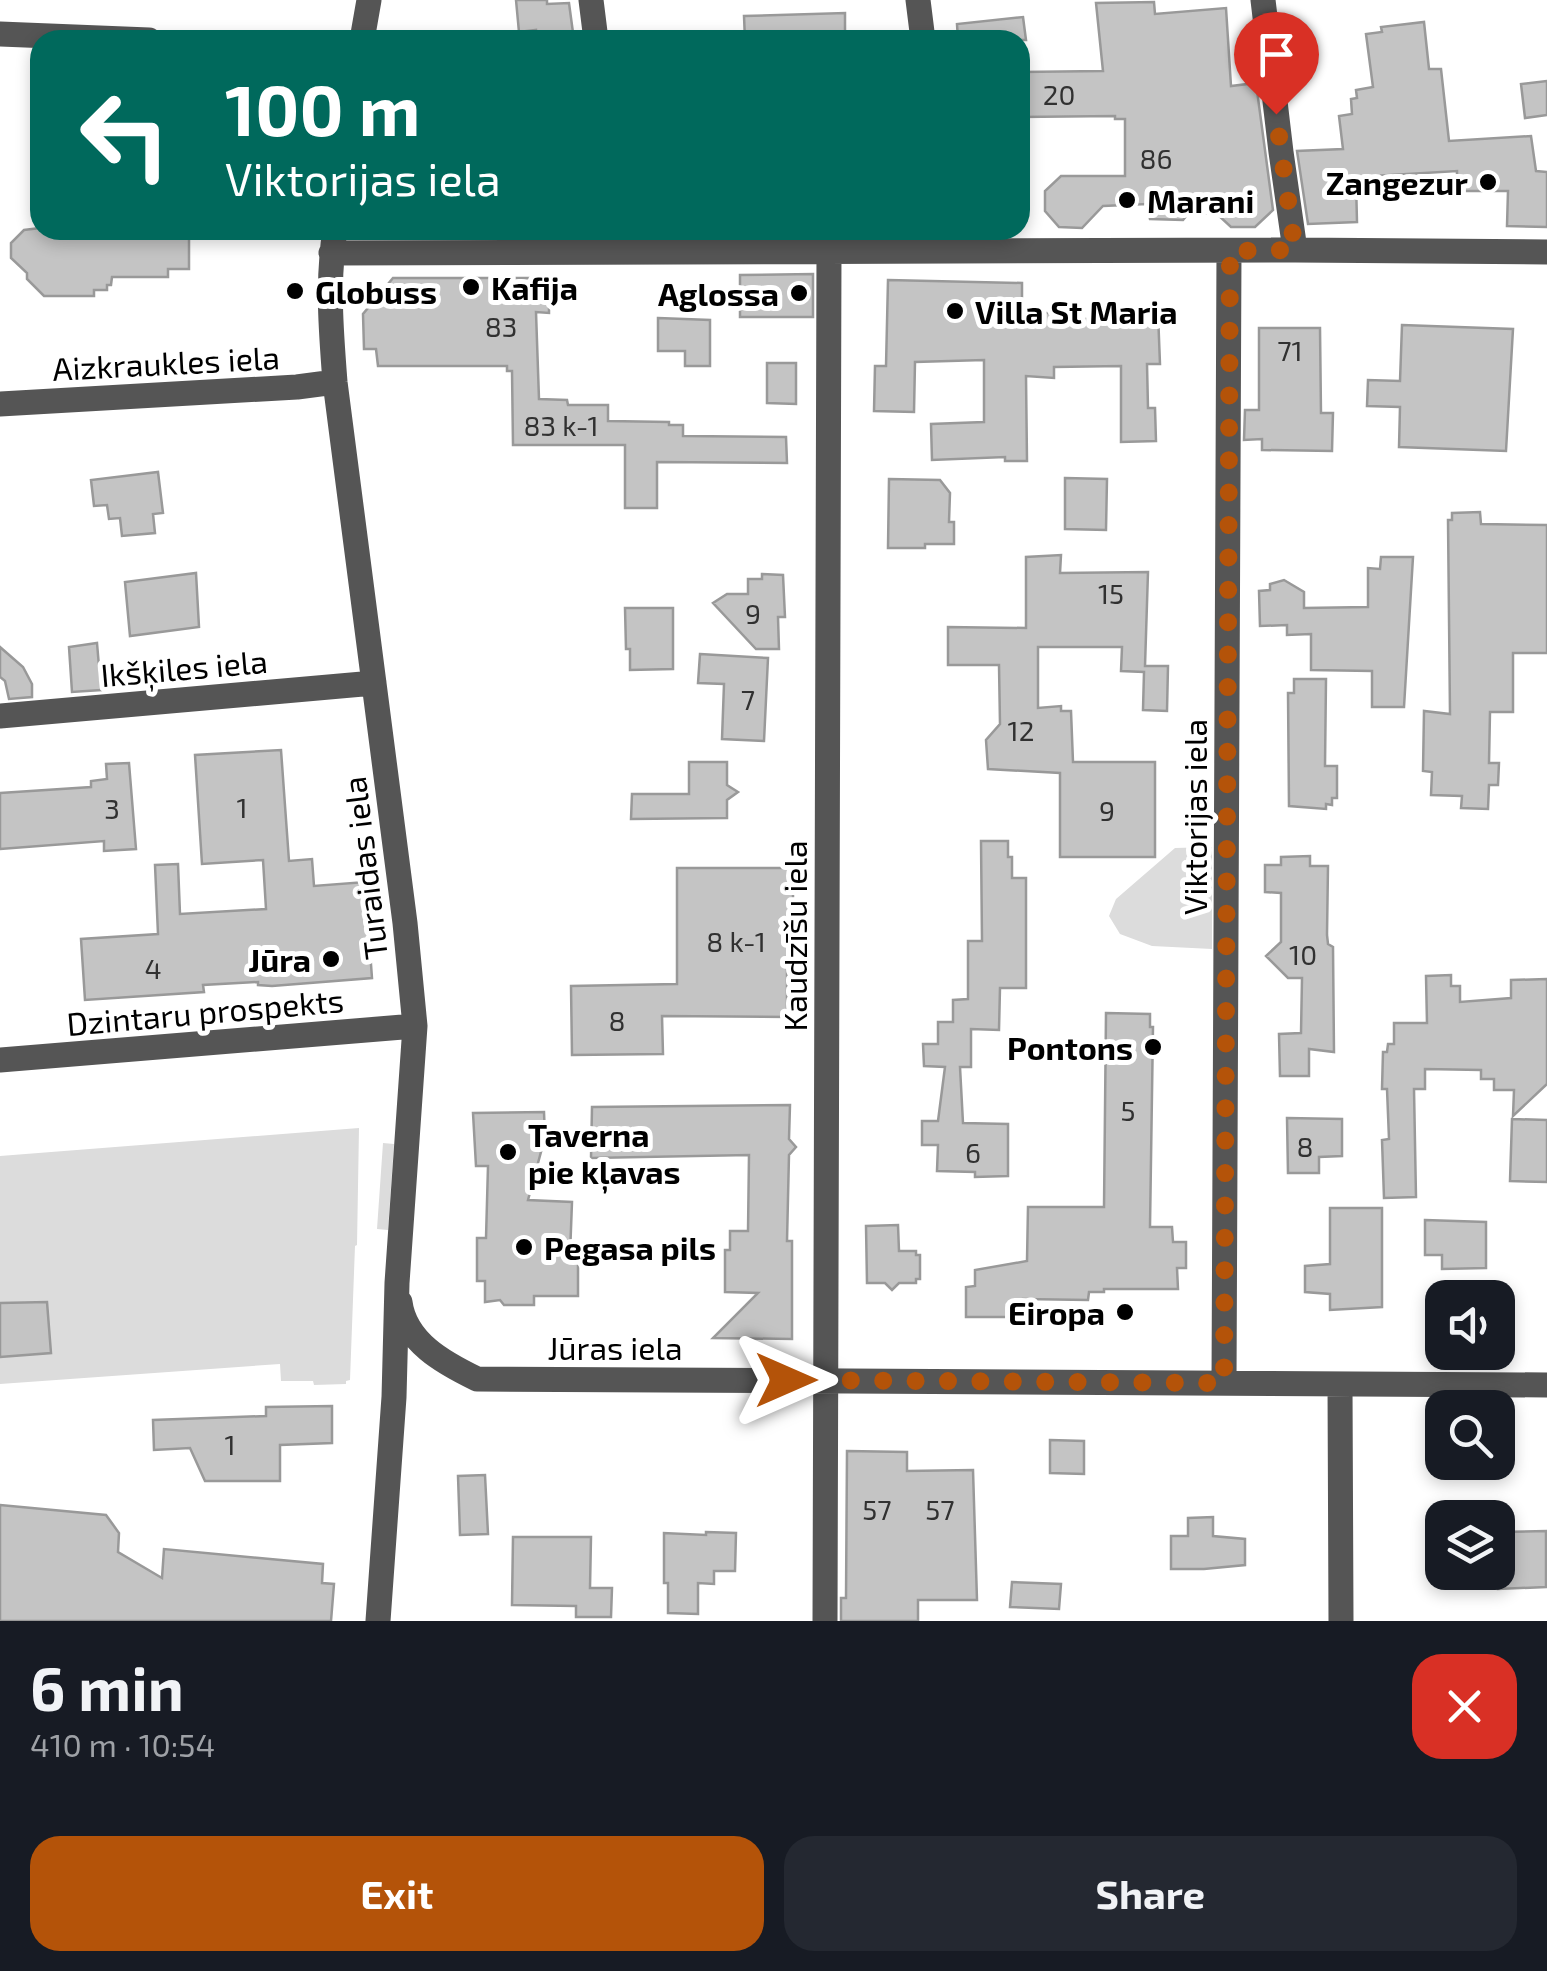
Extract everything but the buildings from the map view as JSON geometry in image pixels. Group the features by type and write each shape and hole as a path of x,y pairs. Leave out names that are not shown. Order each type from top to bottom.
{"street":[{"path":"364,30 368,0"},
{"path":"591,0 595,30"},
{"path":"918,0 922,30"},
{"path":"1263,0 1295,250"},
{"path":"0,34 30,35"},
{"path":"333,242 621,241 829,250 947,240 1230,251 1547,252"},
{"name":"Turaidas iela","path":"333,242 329,312 335,382 415,1026 378,1621"},
{"name":"Kaudzīšu iela","path":"825,1621 829,250"},
{"name":"Viktorijas iela","path":"1224,1383 1230,251"},
{"name":"Aizkraukles iela","path":"0,404 335,382"},
{"name":"Ikšķiles iela","path":"0,716 374,683"},
{"name":"Dzintaru prospekts","path":"0,1060 415,1026"},
{"name":"Jūras iela","path":"398,1282 402,1317 422,1345 450,1366 477,1379 1547,1385"},
{"path":"1340,1384 1341,1621"}],"shaded area":[{"path":"1212,847 1212,949 1152,946 1120,934 1109,916 1116,899 1175,848"},
{"path":"359,1128 357,1245 350,1380 346,1384 281,1381 280,1364 0,1384 0,1156"},
{"path":"383,1143 394,1144 388,1230 377,1229"}],"place":[{"name":"Zangezur","path":"1488,182"},
{"name":"Marani","path":"1127,200"},
{"name":"Kafija","path":"471,287"},
{"name":"Globuss","path":"295,291"},
{"name":"Aglossa","path":"799,293"},
{"name":"Villa St Maria","path":"955,311"},
{"name":"Jūra","path":"331,959"},
{"name":"Pontons","path":"1153,1047"},
{"name":"Taverna pie kļavas","path":"508,1152"},
{"name":"Pegasa pils","path":"524,1247"},
{"name":"Eiropa","path":"1125,1312"}],"route":[{"path":"786,1380 1224,1383 1230,251 1295,250 1276,114"}]}
